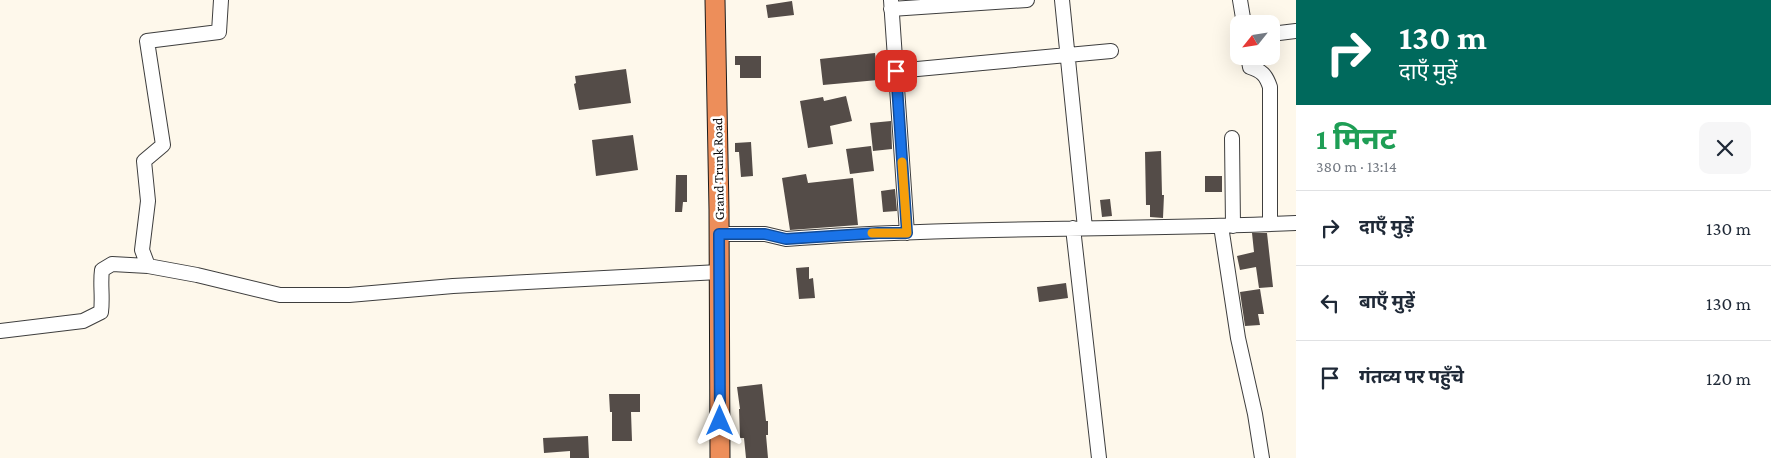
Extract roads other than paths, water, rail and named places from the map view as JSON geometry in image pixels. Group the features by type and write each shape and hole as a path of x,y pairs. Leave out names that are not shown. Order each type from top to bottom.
{"highway":[{"name":"Grand Trunk Road","path":"715,0 720,458"}],"street":[{"path":"148,266 142,250 148,201 144,161 163,146 147,41 219,32 221,0"},
{"path":"907,233 891,5 1027,0"},
{"path":"1062,0 1099,458"},
{"path":"1240,0 1242,15"},
{"path":"1280,33 1296,31"},
{"path":"896,71 1111,51"},
{"path":"1250,65 1250,67 1261,71 1270,87 1270,224"},
{"path":"1232,138 1227,226 1238,338 1255,414 1262,458"},
{"path":"719,234 765,234 786,239 962,230 1227,226 1296,223"},
{"path":"0,331 84,321 101,312 103,297 100,280 102,270 112,264 148,266 197,275 280,295 349,295 453,286 719,272"}]}
